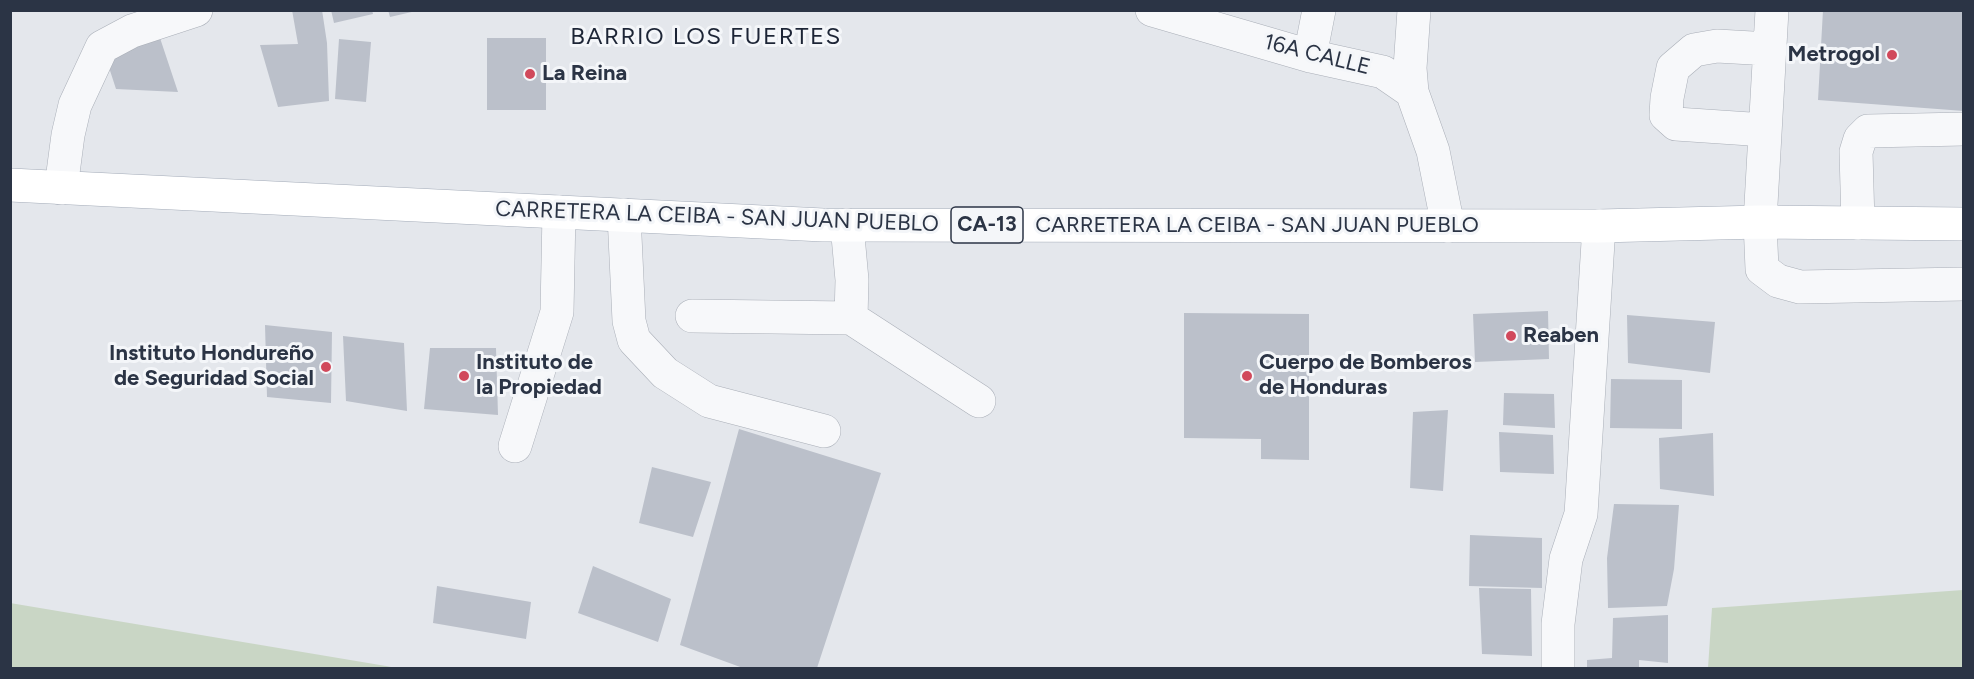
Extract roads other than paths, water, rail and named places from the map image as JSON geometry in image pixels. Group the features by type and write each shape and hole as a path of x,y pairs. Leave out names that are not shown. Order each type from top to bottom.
{"main road":[{"name":"CARRETERA LA CEIBA - SAN JUAN PUEBLO","path":"10,185 847,225 1599,226 1760,222 1964,224"}],"street":[{"path":"60,188 75,105 102,47 132,31 196,10"},
{"name":"16A CALLE","path":"1152,10 1310,56 1383,72 1412,92"},
{"path":"1310,56 1319,10"},
{"path":"1414,10 1410,68 1412,92 1432,151 1448,226"},
{"path":"1772,10 1760,222 1762,269 1778,281 1800,287 1964,284"},
{"path":"1765,130 1676,124 1666,115 1667,98 1673,68 1695,50 1717,46 1770,49"},
{"path":"1858,223 1856,152 1860,139 1868,132 1964,129"},
{"path":"515,446 556,312 559,212"},
{"path":"624,215 629,321 634,340 665,373 709,401 824,432"},
{"path":"847,225 852,280 851,318"},
{"path":"1558,669 1558,624 1566,560 1581,514 1599,226"},
{"path":"692,316 851,318 979,401"}],"place":[{"name":"Metrogol","path":"1892,55"},
{"name":"La Reina","path":"530,74"},
{"name":"Reaben","path":"1511,336"},
{"name":"Instituto Hondureño de Seguridad Social","path":"326,367"},
{"name":"Instituto de la Propiedad","path":"464,376"},
{"name":"Cuerpo de Bomberos de Honduras","path":"1247,376"}],"district":[{"name":"BARRIO LOS FUERTES","path":"706,37"}]}
